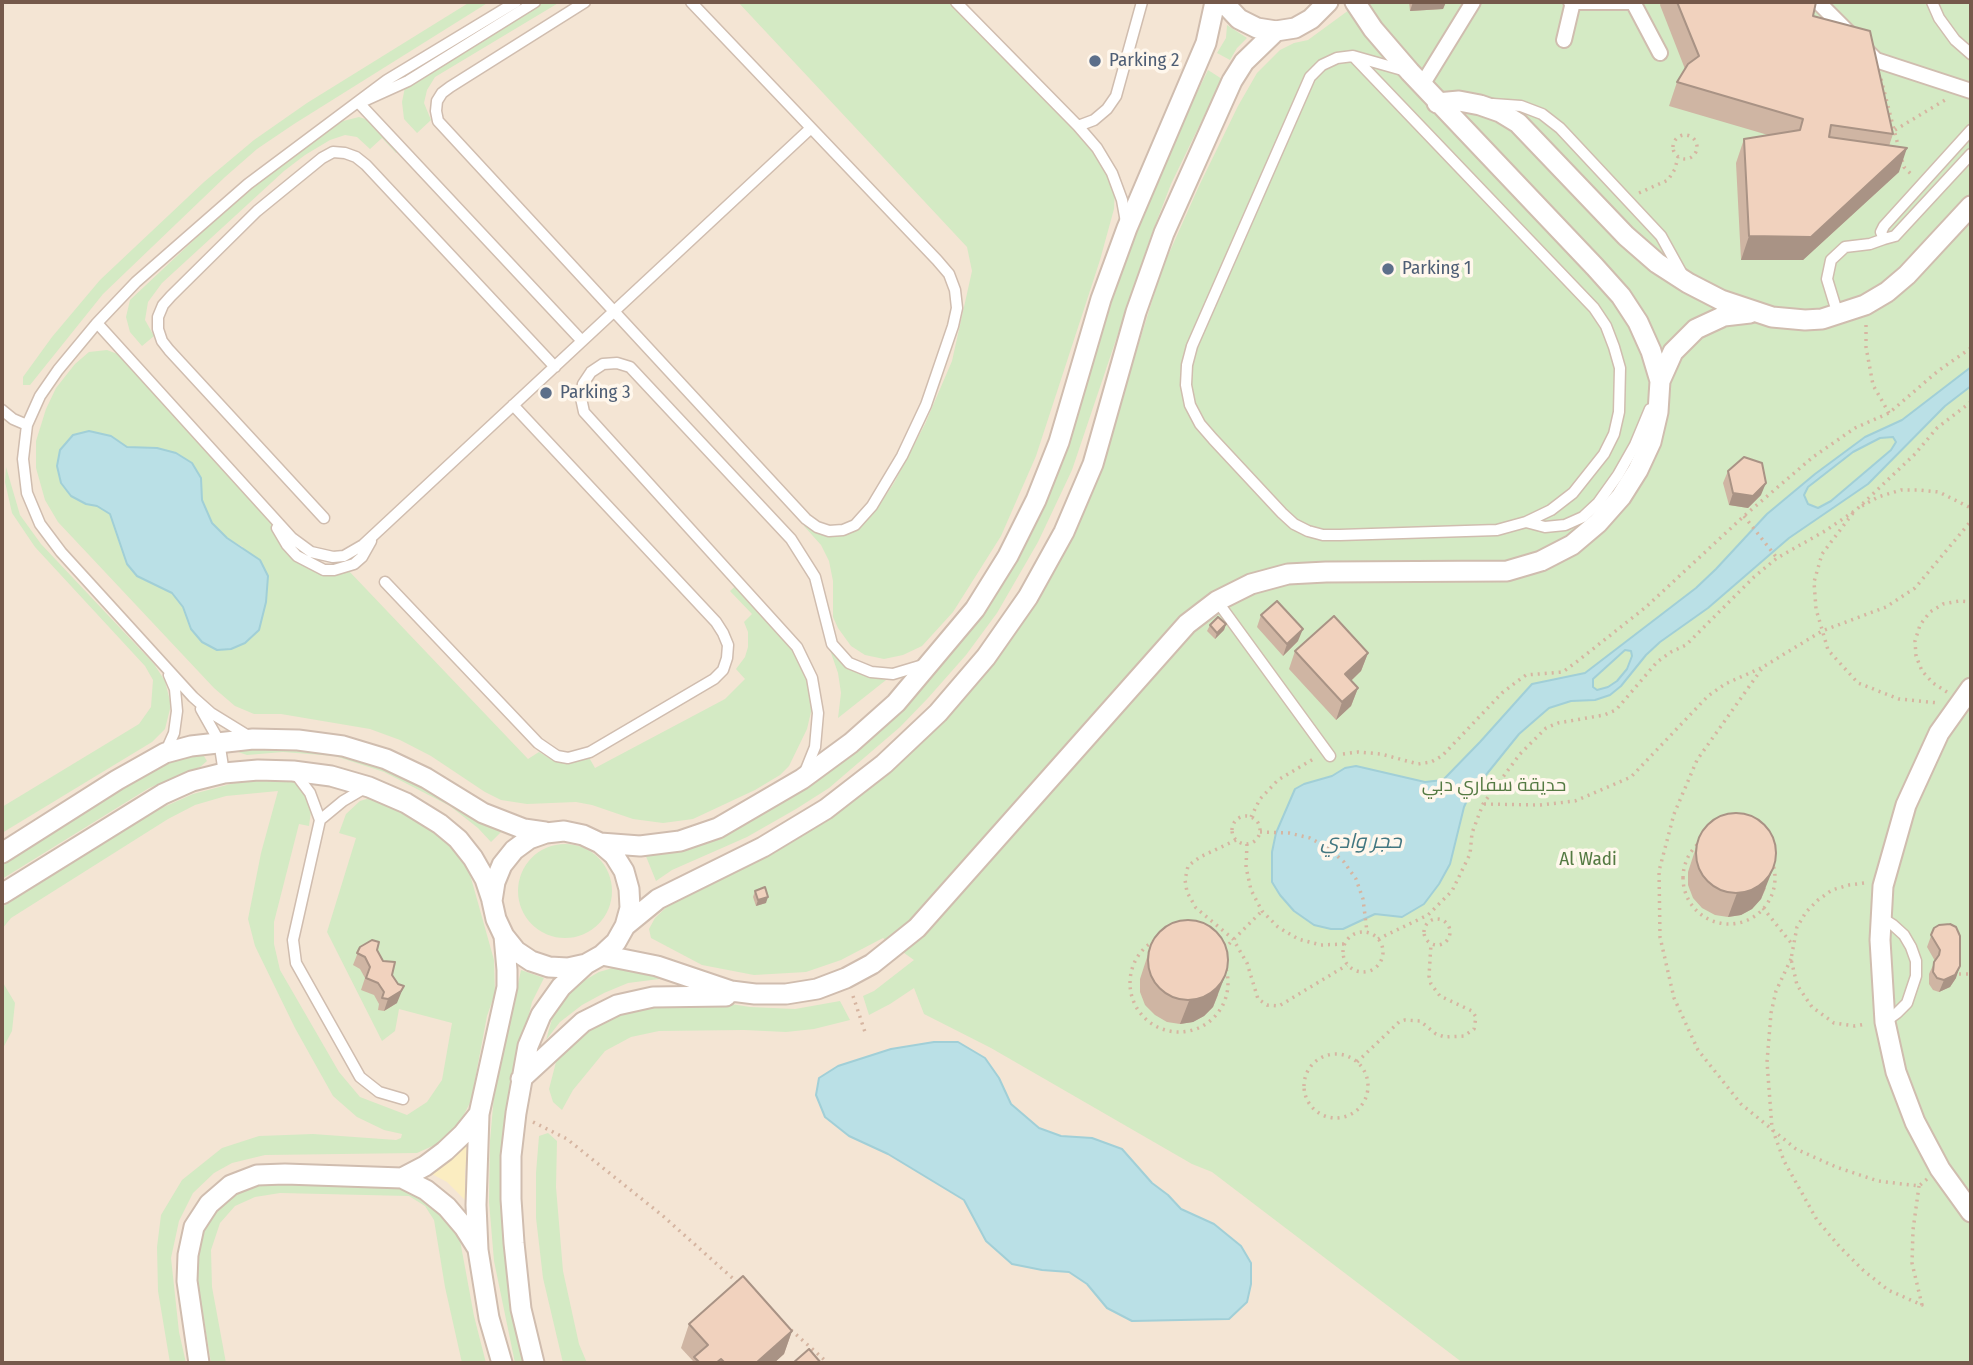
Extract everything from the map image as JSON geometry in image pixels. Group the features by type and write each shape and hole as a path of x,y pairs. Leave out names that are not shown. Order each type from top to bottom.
{"street":[{"path":"2,853 165,753 219,741 298,740 331,745 386,759 426,778 483,813 524,829 546,833 574,833 600,843 640,846 680,841 718,828 802,779 851,743 896,703 975,609 1008,556 1036,500 1059,442 1101,299 1206,43 1215,2"},
{"path":"1223,2 1239,19 1257,28 1276,31 1295,28 1311,19 1328,2"},
{"path":"520,1080 583,1022 617,1005 653,997 786,994 817,989 872,964 917,928 1187,624 1217,601 1251,584 1288,574 1507,570 1541,561 1572,545 1598,523 1621,497 1651,442 1658,412 1660,381 1638,322 1621,296 1437,103 1373,29 1354,2"},
{"path":"1416,79 1473,2"},
{"path":"1564,40 1572,2 1633,2 1660,53"},
{"path":"1818,2 1875,60 1968,90"},
{"path":"625,926 667,893 762,847 825,809 884,764 938,713 986,657 1028,597 1069,521 1093,464 1136,312 1164,233 1232,81 1244,62 1276,31"},
{"path":"1437,103 1459,101 1480,104 1518,123 1626,236 1657,263 1688,284 1721,300 1772,317 1805,320 1838,315 1865,305 1888,292 1907,275 1971,206"},
{"path":"1660,381 1673,352 1696,329 1724,316 1756,313"},
{"path":"1966,694 1939,733 1906,805 1883,886 1881,980 1885,1021 1900,1084 1915,1122 1940,1169 1971,1212"},
{"path":"2,894 163,794 192,781 224,773 293,771 331,776 369,787 406,803 458,839 485,878 496,919 504,936 516,951 531,961 549,967 568,968 594,959 657,966 720,988 755,995"},
{"path":"492,901 502,865 513,850 528,839 546,833"},
{"path":"534,1363 521,1308 512,1210 511,1156 520,1080 528,1046 541,1014 561,987 616,942 625,926 630,908 624,871 614,855 600,843"},
{"path":"502,1363 489,1318 478,1250 475,1205 479,1114 508,970 504,936"},
{"path":"402,1178 445,1151 479,1114"},
{"path":"199,1363 187,1281 188,1255 194,1227 209,1204 231,1185 257,1175 402,1178 447,1207 478,1250"}],"lane":[{"path":"253,739 211,713 193,697 61,552 40,524 27,493 23,459 27,425 40,396 97,323 136,282 248,184 387,80 516,2"},
{"path":"359,103 408,81 535,2"},
{"path":"585,2 442,93 437,102 438,121 806,519 829,531 843,530 855,526 872,506 902,456 926,405 953,326 957,308 956,290 949,274 937,260 691,2"},
{"path":"949,2 969,14"},
{"path":"956,2 1097,148 1112,173 1128,228"},
{"path":"1078,126 1094,120 1107,109 1116,96 1142,2"},
{"path":"1932,2 1939,18 1955,40 1971,54"},
{"path":"1353,56 1594,307 1606,326 1620,368 1619,412 1614,434 1604,453 1573,493 1551,510 1525,522 1497,530 1324,535 1294,524 1200,424 1186,386 1187,365 1192,346 1310,77 1322,65 1336,58 1353,56 1416,79"},
{"path":"359,103 582,341"},
{"path":"1480,104 1521,106 1542,114 1560,128 1661,236 1688,284"},
{"path":"97,323 274,518 283,538 297,556 324,570 334,570 354,564 368,548 372,536 811,128"},
{"path":"1884,239 1881,229 1971,130"},
{"path":"324,518 169,350 158,329 158,317 171,296 257,211 322,158 333,152 345,153 366,165 555,367"},
{"path":"1838,315 1827,279 1831,260 1845,247 1870,244 1895,236 1971,154"},
{"path":"802,779 815,747 818,713 812,678 797,647 584,412 581,398 583,384 591,372 603,364 617,363 630,367 791,539 815,578 831,644 849,663 871,672 893,674 915,669 936,658"},
{"path":"1525,522 1545,527 1565,526 1583,517 1598,503 1635,445 1660,381"},
{"path":"385,582 538,743 557,756 568,758 590,752 714,679 723,670 728,645 716,622 513,405"},
{"path":"2,410 27,425"},
{"path":"1217,601 1330,756"},
{"path":"165,753 174,733 177,711 175,688 166,668"},
{"path":"193,697 219,741 224,773"},
{"path":"293,771 310,793 320,820 293,940 296,963 360,1077 379,1092 403,1099"},
{"path":"320,820 343,801 369,787"},
{"path":"1881,918 1904,935 1913,954 1916,975 1907,1003 1885,1021"}],"path":[{"path":"1875,60 1904,167 1921,185"},
{"path":"1895,130 1968,90"},
{"path":"1634,194 1668,180 1678,157 1673,150 1675,140 1685,135 1690,136 1697,144 1695,155 1686,159 1678,157"},
{"path":"1865,305 1866,347 1873,385 1889,413"},
{"path":"1251,817 1260,799 1278,780 1314,758 1358,752 1381,754 1418,764 1431,762 1450,748 1515,682 1526,675 1563,672 1646,607 1744,516 1813,457 1855,428 1889,413 1938,371 1971,348"},
{"path":"1966,694 1940,703 1899,699 1858,683 1828,650 1816,609 1814,582 1822,554 1857,510 1915,454 1937,428 1971,402"},
{"path":"1378,939 1419,921 1439,905 1461,874 1470,854 1472,833 1483,804 1520,754 1546,727 1616,710 1657,662 1686,645 1754,577 1777,558 1878,497 1901,491 1939,492 1971,508"},
{"path":"1744,516 1777,558"},
{"path":"1483,804 1540,805 1575,801 1631,777 1708,696 1725,684 1763,667 1822,631 1886,607 1915,588 1971,521"},
{"path":"1966,694 1933,683 1922,671 1916,656 1915,641 1920,625 1930,612 1943,604 1971,602"},
{"path":"1763,667 1697,760 1674,814 1659,871 1660,937 1674,998 1698,1050 1741,1104 1796,1149 1836,1167 1878,1181 1919,1186"},
{"path":"1244,816 1251,817 1259,826 1260,832 1258,838 1247,844 1236,840 1232,834 1234,822 1244,816"},
{"path":"1260,832 1310,838 1336,855 1356,879 1363,899 1367,932"},
{"path":"1735,832 1764,847 1774,867 1775,878 1774,889 1763,908 1745,921 1735,923 1713,921 1695,908 1684,889 1684,866 1694,847 1713,834 1735,832"},
{"path":"1236,840 1200,857 1188,866 1185,880 1187,892 1196,908 1233,939 1247,963 1258,999 1267,1005 1279,1006 1347,965"},
{"path":"1247,844 1248,879 1262,911 1278,927 1298,939 1321,945 1344,944"},
{"path":"1883,886 1866,883 1849,885 1832,890 1818,900 1806,912 1797,927 1791,959 1797,985 1812,1007 1834,1023 1855,1026 1885,1021"},
{"path":"1763,908 1792,944"},
{"path":"1219,955 1262,911"},
{"path":"1419,921 1426,924 1437,919 1443,920 1450,929 1443,944 1431,944"},
{"path":"1357,1062 1399,1022 1405,1020 1420,1021 1436,1034 1445,1037 1464,1036 1474,1029 1476,1017 1472,1012 1440,996 1431,984 1431,944 1424,935 1426,924"},
{"path":"1367,932 1378,939 1383,953 1378,965 1366,972 1347,965 1342,952 1344,944 1353,934 1367,932"},
{"path":"1189,935 1201,939 1219,955 1228,976 1226,1000 1220,1011 1203,1027 1192,1031 1168,1031 1147,1021 1139,1012 1133,1002 1130,979 1138,956 1145,947 1166,936 1189,935"},
{"path":"1791,959 1776,991 1771,1013 1767,1062 1773,1130 1784,1161 1817,1220 1863,1270 1888,1290 1922,1305 1912,1263 1913,1230 1919,1186 1940,1169"},
{"path":"1916,975 1971,974"},
{"path":"846,978 866,1035"},
{"path":"1332,1054 1341,1054 1357,1062 1367,1077 1368,1086 1363,1103 1357,1110 1341,1118 1323,1115 1315,1110 1304,1086 1315,1062 1332,1054"},
{"path":"516,1113 567,1139 663,1216 745,1290"},
{"path":"787,1326 828,1363"}],"shaded area":[{"path":"2,2 1971,2 1971,1363 2,1363"}],"green space":[{"path":"470,2 489,2 257,149 103,294 30,385 23,385 23,377 52,337 100,280 204,182 254,140 307,103"},
{"path":"533,2 560,2 435,77 427,90 424,103 431,120 417,133 404,119 402,102 405,87"},
{"path":"738,2 958,2 1083,139 1109,172 1115,187 1114,209 1100,260 1036,456 1001,536 953,612 922,646 903,655 884,659 865,655 851,646 833,617 833,581 829,561 821,545 804,526 812,520 826,535 836,537 858,524 880,504 894,483 925,424 952,361 972,271 967,247"},
{"name":"حديقة سفاري دبي","path":"1350,2 1971,2 1971,1363 1463,1363 1212,1172 1192,1164 991,1048 924,1014 914,988 869,1015 863,996 874,991 914,960 883,938 841,960 806,972 754,975 702,965 651,938 649,929 655,918 672,902 773,852 977,679 1007,646 1036,599 1106,449 1162,269 1238,106 1257,73 1280,50 1308,40 1349,10"},
{"path":"1227,25 1247,38 1230,60 1217,53 1226,38"},
{"path":"1208,70 1222,79 1171,184 1151,236 1072,470 1038,542 997,613 966,655 928,698 900,727 829,788 747,837 672,870 656,881 645,854 816,775 986,602 1152,185"},
{"path":"359,117 375,122 401,148 396,153 382,138 370,149 357,137 345,135 330,140 284,171 162,283 148,302 145,320 154,336 142,346 130,332 126,317 130,300 275,164 343,121"},
{"path":"107,350 120,355 315,566 347,569 528,759 539,752 556,762 572,761 587,754 595,768 725,699 745,679 736,669 745,657 748,647 748,632 744,622 752,614 730,591 740,582 798,645 814,699 807,729 789,766 780,775 755,790 693,819 663,823 633,819 576,802 527,804 501,800 431,756 370,729 281,714 254,714 235,706 214,688 58,522 45,500 36,468 36,441 56,388 75,364 89,352","holes":["90,431 110,436 127,447 157,448 201,478 202,500 212,523 227,538 243,547 191,629 183,607 172,593 121,547 110,514 97,506 73,435"]},
{"path":"6,467 20,515 41,544 154,664 165,681 171,705 165,729 152,742 2,833 2,807 139,724 151,707 153,680 145,666 35,547 12,513 5,482"},
{"path":"830,650 848,667 886,680 838,718 841,693"},
{"path":"240,744 364,750 504,829 491,842 450,806 384,772 335,756 283,752 247,755 238,752"},
{"path":"202,753 207,761 200,767 149,788 2,879 2,862 169,760"},
{"path":"282,780 299,783 309,794 311,811 309,826 299,824 274,922 274,944 280,970 339,1072 360,1097 407,1115 427,1102 442,1080 452,1023 399,1009 395,1031 382,1041 327,932 356,838 339,833 346,814 360,801 376,796 450,838 466,862 473,885 494,960 495,993 487,1016 471,1101 460,1122 437,1144 417,1153 265,1155 232,1163 214,1173 193,1193 179,1221 171,1258 179,1332 186,1363 170,1363 158,1291 157,1247 161,1215 182,1180 222,1148 259,1136 313,1134 396,1140 401,1138 402,1134 384,1130 357,1117 333,1096 295,1028 255,946 248,919 261,853 278,791 226,796 195,805 168,819 11,918 2,929 2,907 157,810 193,794 242,781"},
{"path":"556,844 574,844 599,857 609,873 612,891 609,909 599,925 574,938 556,938 531,925 518,900 518,882 531,857"},
{"path":"623,965 675,977 628,983 604,993 560,1022 546,1040 554,1012 573,987 599,972"},
{"path":"521,970 544,978 532,1002 511,1087 530,1363 515,1363 494,1261 489,1202 494,1095"},
{"path":"2,981 15,1003 12,1031 2,1050"},
{"path":"674,995 750,1007 795,1009 840,1001 850,1020 814,1029 786,1032 659,1031 631,1037 605,1051 573,1090 562,1110 553,1102 549,1089 556,1062 569,1040 593,1018"},
{"path":"548,1133 557,1141 556,1187 563,1271 579,1344 587,1363 563,1363 543,1278 536,1218 536,1173 539,1136"},
{"path":"268,1180 417,1185 457,1224 474,1316 486,1363 462,1363 434,1220 425,1206 409,1196 280,1193 255,1197 235,1206 220,1223 211,1250 212,1287 226,1363 211,1363 196,1271 196,1244 206,1218 237,1189"}],"sand":[{"path":"468,1142 465,1200 447,1182 430,1173 452,1159"}],"water":[{"name":"حجر وادي","path":"1971,367 1971,386 1945,406 1868,484 1789,538 1708,608 1660,642 1610,695 1595,700 1571,701 1549,708 1519,734 1469,796 1450,864 1424,904 1402,917 1375,914 1343,929 1331,929 1314,925 1294,911 1280,895 1272,882 1272,852 1276,833 1295,789 1356,766 1425,782 1443,780 1532,684 1585,673 1696,588 1767,514 1815,474 1865,437 1902,420","holes":["1893,437 1896,442 1891,450 1831,501 1818,508 1808,504 1804,495 1808,487 1853,452 1880,438","1625,650 1631,651 1632,656 1627,669 1617,681 1597,690 1593,687 1593,679"]},
{"path":"89,431 111,436 127,447 157,448 176,453 192,463 201,478 202,500 212,523 227,538 260,560 268,576 266,602 259,630 245,643 231,649 217,650 202,642 191,629 183,607 172,593 137,576 127,564 110,514 71,496 61,483 57,466 60,450 73,435"},
{"path":"934,1042 958,1042 985,1058 999,1078 1011,1104 1039,1128 1061,1136 1092,1138 1122,1149 1152,1183 1181,1209 1214,1224 1241,1246 1251,1263 1251,1284 1247,1302 1229,1319 1132,1321 1107,1308 1087,1284 1069,1272 1012,1264 986,1241 964,1200 888,1154 849,1136 825,1117 816,1095 819,1078 838,1066 891,1049"}],"building":[{"path":"1677,2 1816,2 1813,16 1870,31 1893,134 1831,125 1829,137 1907,148 1811,237 1749,236 1744,139 1800,130 1803,119 1677,82 1688,64 1699,56"},
{"path":"1744,457 1762,463 1766,483 1753,496 1733,493 1728,471"},
{"path":"1277,601 1303,629 1287,644 1261,615"},
{"path":"1334,616 1368,653 1345,674 1358,688 1342,702 1295,651"},
{"path":"1218,617 1226,624 1217,633 1210,625"},
{"path":"1736,813 1751,816 1764,825 1773,838 1776,853 1773,868 1764,881 1751,890 1736,893 1721,890 1708,881 1699,868 1696,853 1699,838 1708,825 1721,816"},
{"path":"765,887 768,897 758,900 755,891"},
{"path":"1188,920 1203,923 1216,932 1225,945 1228,960 1225,975 1216,988 1203,997 1188,1000 1173,997 1160,988 1151,975 1148,960 1151,945 1160,932 1173,923"},
{"path":"1950,924 1956,927 1960,936 1960,966 1955,975 1944,980 1937,978 1933,972 1940,950 1931,935 1939,925"},
{"path":"372,940 379,942 377,950 383,961 395,962 392,975 398,984 404,986 388,999 382,998 384,992 378,983 366,978 370,967 365,957 357,953 360,947"},
{"path":"743,1276 792,1331 756,1363 725,1363 721,1359 716,1363 700,1363 694,1357 708,1345 689,1324"},
{"path":"809,1349 821,1363 793,1363"}],"place":[{"name":"Parking 2","path":"1095,61"},
{"name":"Parking 1","path":"1388,269"},
{"name":"Parking 3","path":"546,393"}],"park label":[{"name":"Al Wadi","path":"1588,860"}]}
